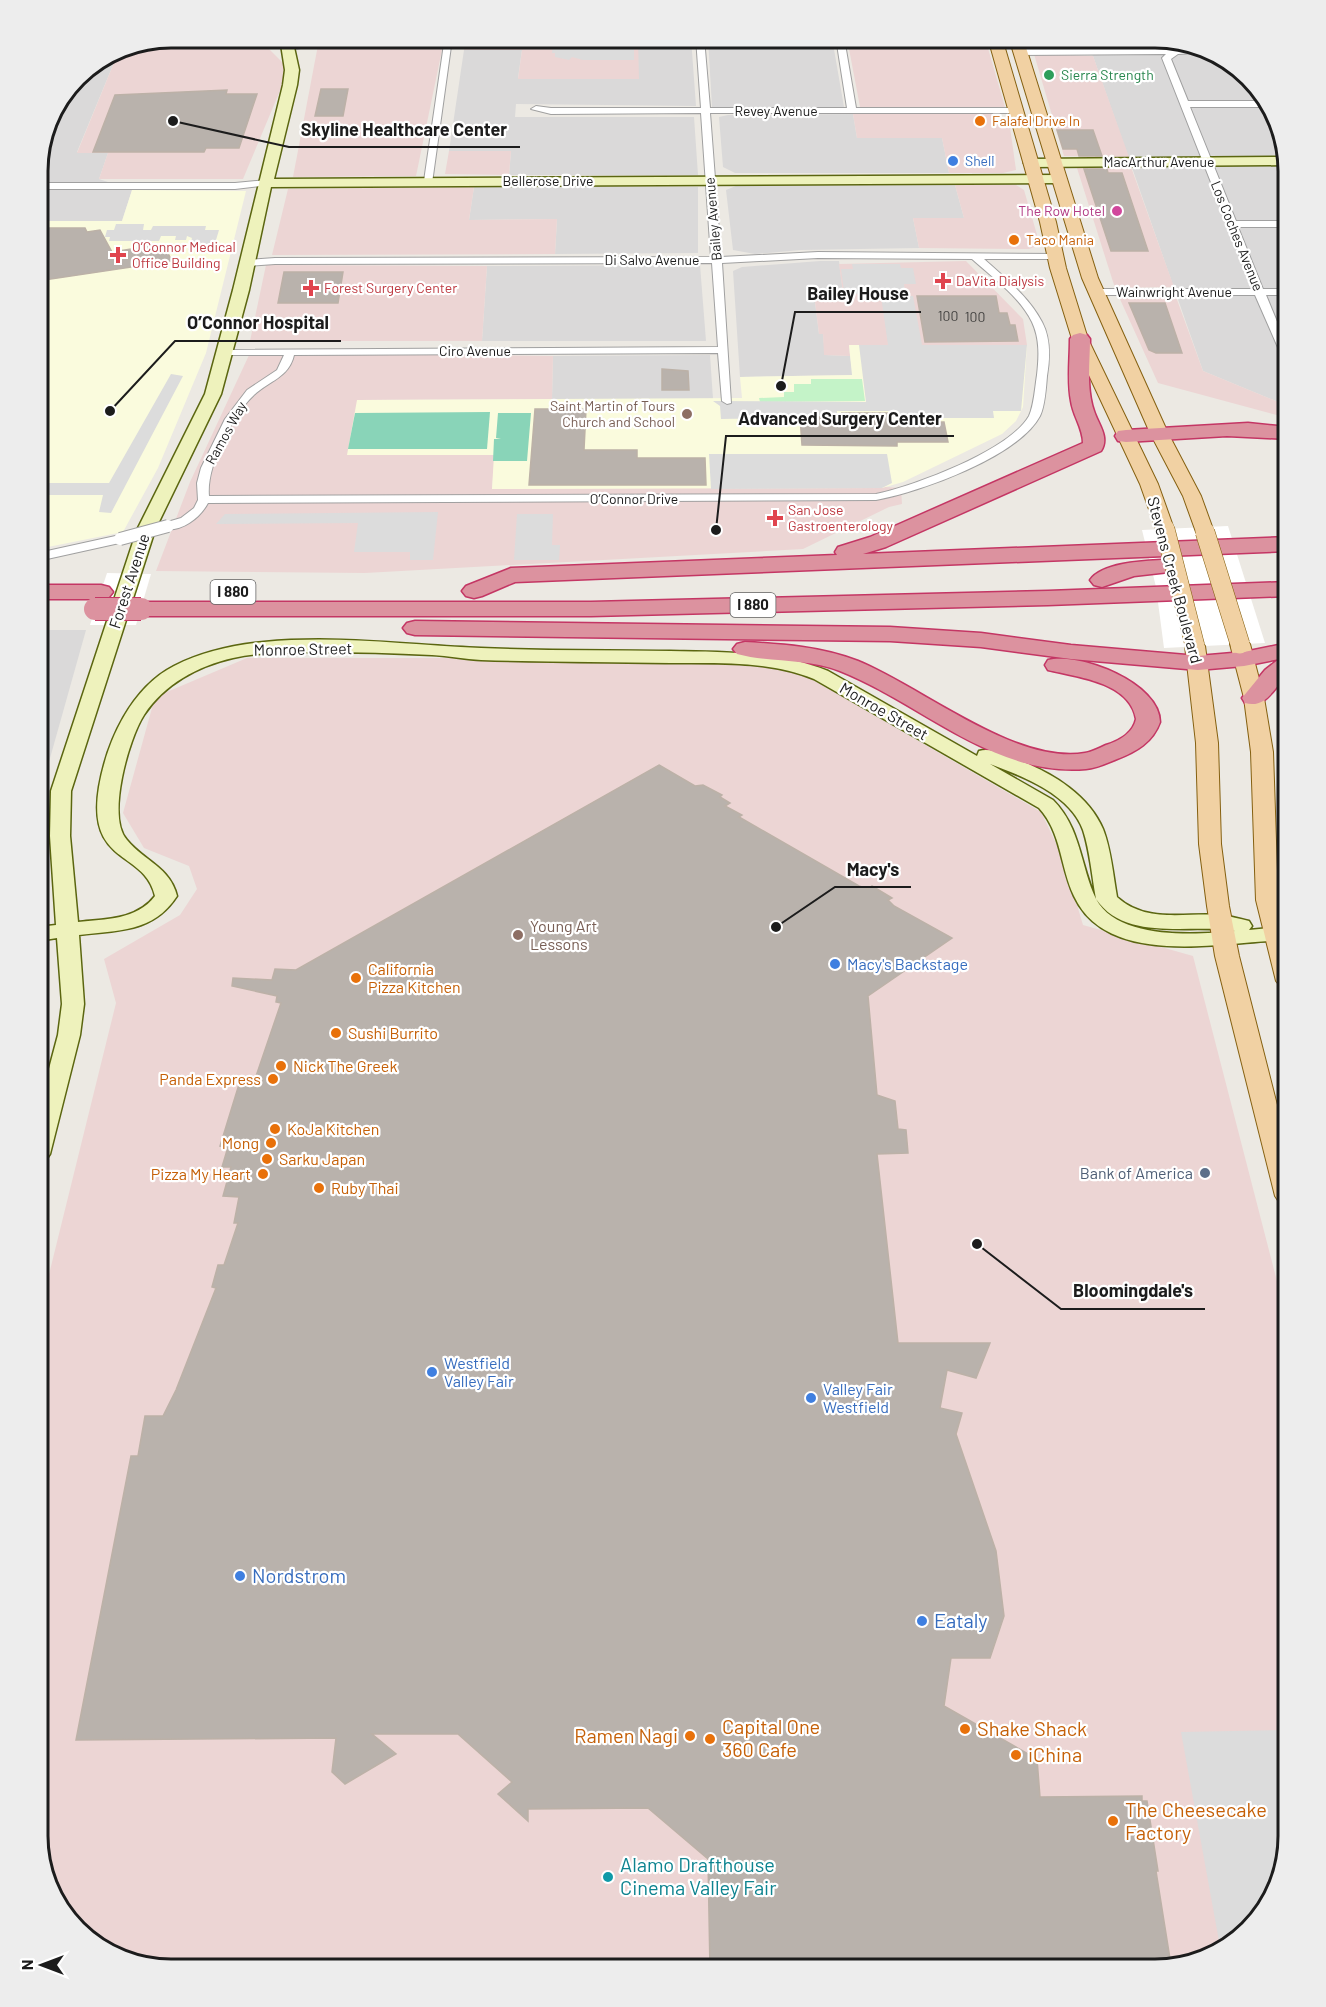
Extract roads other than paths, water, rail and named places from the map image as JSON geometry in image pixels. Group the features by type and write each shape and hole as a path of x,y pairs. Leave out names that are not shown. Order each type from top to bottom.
{"highway":[{"path":"732,567 856,550 1087,450 1094,441 1083,410 1080,339"},
{"path":"1130,443 1164,441 1247,429 1278,432"},
{"path":"1164,441 1278,447"},
{"path":"474,591 511,575 1278,544"},
{"path":"1102,580 1130,568 1278,561"},
{"name":"I 880","path":"48,593 98,600 143,601 474,591 788,590 1278,573"},
{"name":"I 880","path":"143,601 217,609 591,609 1048,598 1278,589"},
{"name":"I 880","path":"48,608 98,600"},
{"path":"217,609 256,620 360,626 516,630 708,630 939,636 1071,652 1197,654 1278,650"},
{"path":"615,648 674,647 762,650 827,660 857,670 893,687 994,744 1043,759 1079,762 1112,754 1142,734 1148,723 1147,712 1131,691 1111,679 1093,673 976,651 890,642 848,634"},
{"path":"1254,698 1267,686 1278,669"}],"main road":[{"name":"Forest Avenue","path":"48,1086 69,1035 73,1004 60,813 61,791 146,530 213,393 226,352 290,85 292,70 287,48"},
{"name":"Stevens Creek Boulevard","path":"998,48 1036,179 1058,268 1080,339 1155,499 1165,529 1197,654 1207,743 1210,844 1223,931 1278,1155"},
{"name":"Stevens Creek Boulevard","path":"1019,48 1093,285 1164,441 1192,496 1242,652 1254,698 1262,752 1267,900 1278,924"},
{"name":"Stevens Creek Boulevard","path":"999,53 1011,58 1016,74 1029,83"},
{"name":"MacArthur Avenue","path":"1031,163 1277,161"},
{"name":"Bellerose Drive","path":"266,183 1059,179"},
{"path":"1056,256 1093,285"},
{"name":"Monroe Street","path":"68,931 131,922 145,917 156,909 166,896 161,881 113,836 108,805 112,771 134,714 160,683 199,663 256,648 295,646 451,650 479,654 742,658 802,667 1027,792 1054,811 1066,832 1082,897 1088,908 1105,921 1121,930 1140,935 1179,939 1223,931"},
{"name":"Monroe Street","path":"451,650 480,647 615,648 775,656 818,665 842,675 997,761 1030,772 1069,797 1084,813 1094,830 1107,899 1118,909 1131,916 1149,921 1223,931"},
{"path":"48,933 68,931"},
{"path":"1223,931 1278,933"}],"street":[{"path":"429,181 448,48"},
{"name":"Bailey Avenue","path":"701,48 727,401"},
{"path":"842,48 852,111"},
{"path":"1097,48 1182,51"},
{"name":"Los Coches Avenue","path":"1176,51 1166,58 1278,336"},
{"path":"1184,104 1258,104"},
{"name":"Revey Avenue","path":"536,109 706,112 1016,110"},
{"name":"Bellerose Drive","path":"48,186 235,186 266,183"},
{"path":"1233,224 1278,224"},
{"name":"Di Salvo Avenue","path":"248,263 275,261 756,260 818,255 1056,256"},
{"name":"O’Connor Drive","path":"204,500 876,497 905,492 1013,439 1031,423 1035,415 1045,345 1041,328 1032,311 975,256"},
{"name":"Wainwright Avenue","path":"1093,285 1278,292"},
{"name":"Ciro Avenue","path":"226,352 723,350"},
{"name":"Ramos Way","path":"204,500 203,480 209,461 242,401 252,391 283,372 288,365 290,351"},
{"path":"48,555 120,539 191,518 200,509 204,500"}],"place":[{"name":"Sierra Strength","path":"1049,75"},
{"name":"Skyline Healthcare Center","path":"173,121"},
{"name":"Falafel Drive In","path":"980,121"},
{"name":"Shell","path":"953,161"},
{"name":"The Row Hotel","path":"1117,211"},
{"name":"Taco Mania","path":"1014,240"},
{"name":"O’Connor Medical Office Building","path":"118,255"},
{"name":"DaVita Dialysis","path":"943,281"},
{"name":"Forest Surgery Center","path":"311,288"},
{"name":"Bailey House","path":"781,386"},
{"name":"O’Connor Hospital","path":"110,411"},
{"name":"Saint Martin of Tours Church and School","path":"687,414"},
{"name":"San Jose Gastroenterology","path":"775,518"},
{"name":"Advanced Surgery Center","path":"716,530"},
{"name":"Macy's","path":"776,927"},
{"name":"Young Art Lessons","path":"518,935"},
{"name":"Macy's Backstage","path":"835,964"},
{"name":"California Pizza Kitchen","path":"356,978"},
{"name":"Sushi Burrito","path":"336,1033"},
{"name":"Nick The Greek","path":"281,1066"},
{"name":"Panda Express","path":"273,1079"},
{"name":"KoJa Kitchen","path":"275,1129"},
{"name":"Mong","path":"271,1143"},
{"name":"Sarku Japan","path":"267,1159"},
{"name":"Bank of America","path":"1205,1173"},
{"name":"Pizza My Heart","path":"263,1174"},
{"name":"Ruby Thai","path":"319,1188"},
{"name":"Bloomingdale's","path":"977,1244"},
{"name":"Westfield Valley Fair","path":"432,1372"},
{"name":"Valley Fair Westfield","path":"811,1398"},
{"name":"Nordstrom","path":"240,1576"},
{"name":"Eataly","path":"922,1621"},
{"name":"Shake Shack","path":"965,1729"},
{"name":"Ramen Nagi","path":"690,1736"},
{"name":"Capital One 360 Cafe","path":"710,1739"},
{"name":"iChina","path":"1016,1755"},
{"name":"The Cheesecake Factory","path":"1113,1821"},
{"name":"Alamo Drafthouse Cinema Valley Fair","path":"608,1877"}]}
